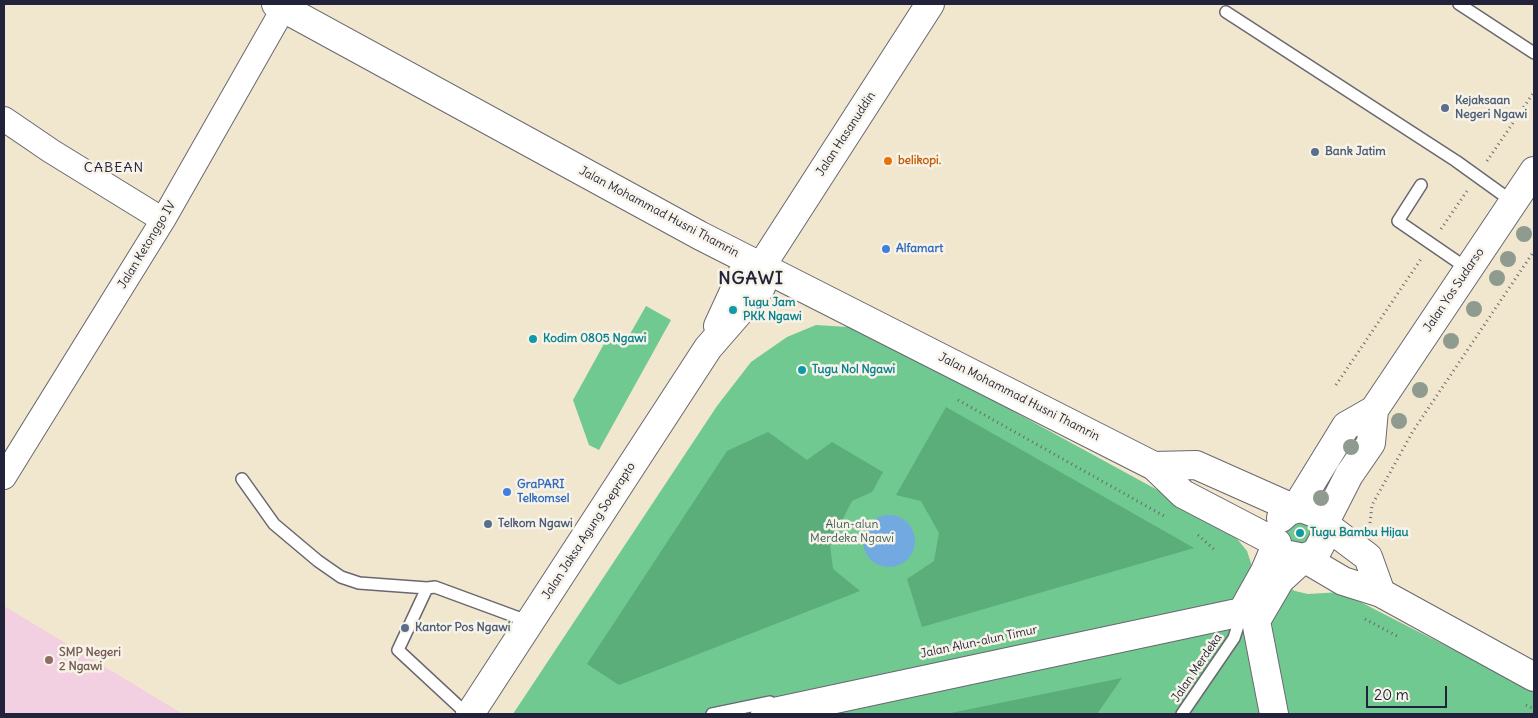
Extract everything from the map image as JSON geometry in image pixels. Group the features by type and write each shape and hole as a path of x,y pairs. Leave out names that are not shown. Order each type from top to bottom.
{"main road":[{"name":"Jalan Hasanuddin","path":"767,257 930,4"},
{"name":"Jalan Mohammad Husni Thamrin","path":"282,5 699,235 767,257 1154,466 1183,494 1277,542"},
{"name":"Jalan Yos Sudarso","path":"1295,509 1346,426 1374,410 1534,171"},
{"name":"Jalan Jaksa Agung Soeprapto","path":"469,714 708,348 742,274 748,266 767,257"},
{"name":"Jalan Yos Sudarso","path":"1324,524 1350,475 1371,443 1374,410"},
{"name":"Jalan Mohammad Husni Thamrin","path":"1154,466 1196,465 1295,509"},
{"path":"1274,714 1247,613 1277,542 1277,524 1284,514 1295,509 1312,511 1324,524 1368,557 1382,593"},
{"path":"765,714 1247,613 1304,558 1321,548 1325,536 1324,524"},
{"path":"1277,542 1286,553 1304,558 1344,581 1382,593 1534,677"}],"street":[{"name":"Jalan Ketonggo IV","path":"4,477 163,220 282,5"},
{"path":"4,119 51,151 163,220"}],"lane":[{"path":"1460,4 1534,53"},
{"path":"1226,12 1456,161 1513,202"},
{"path":"1421,185 1398,221 1468,270"},
{"path":"242,479 274,524 318,561 341,577 359,584 435,587 530,622"},
{"path":"427,588 398,650 469,714"},
{"path":"1247,613 1286,714"},
{"name":"Jalan Merdeka","path":"1182,714 1247,613"},
{"name":"Jalan Alun-alun Timur","path":"712,714 1106,629"}],"path":[{"path":"1370,523 1372,505 1413,431 1534,251"},
{"path":"953,397 1166,517"},
{"path":"1192,532 1216,551"}],"shaded area":[{"name":"SMP Negeri 2 Ngawi","path":"4,606 183,714 4,714"}],"green space":[{"path":"646,306 671,320 599,450 589,445 573,400 610,333 626,341"},
{"name":"Alun-alun Merdeka Ngawi","path":"816,325 848,327 879,338 1229,529 1247,551 1252,566 1295,591 1308,594 1341,592 1534,691 1534,714 513,714 717,406 751,362 787,337"},
{"path":"946,407 1194,548 922,627 907,579 934,561 939,533 921,501 896,495"},
{"path":"768,432 807,460 832,442 883,472 872,492 852,501 830,544 833,569 860,591 619,685 587,664 727,451"},
{"path":"1306,517 1315,539 1297,549 1283,534 1284,528"},
{"path":"1122,678 1097,714 946,714"}],"water":[{"path":"889,515 899,517 907,523 913,531 915,541 913,551 907,559 899,565 889,567 879,565 871,559 865,551 863,541 865,531 871,523 879,517"}],"place":[{"name":"Kejaksaan Negeri Ngawi","path":"1445,108"},
{"name":"Bank Jatim","path":"1315,152"},
{"name":"belikopi.","path":"888,161"},
{"name":"Alfamart","path":"886,249"},
{"name":"Tugu Jam PKK Ngawi","path":"733,310"},
{"name":"Kodim 0805 Ngawi","path":"533,339"},
{"name":"Tugu Nol Ngawi","path":"802,370"},
{"name":"GraPARI Telkomsel","path":"507,492"},
{"name":"Telkom Ngawi","path":"488,524"},
{"name":"Tugu Bambu Hijau","path":"1300,533"},
{"name":"Kantor Pos Ngawi","path":"405,628"},
{"name":"SMP Negeri 2 Ngawi","path":"49,660"}],"district":[{"name":"CABEAN","path":"114,168"},
{"name":"NGAWI","path":"751,279"}]}
